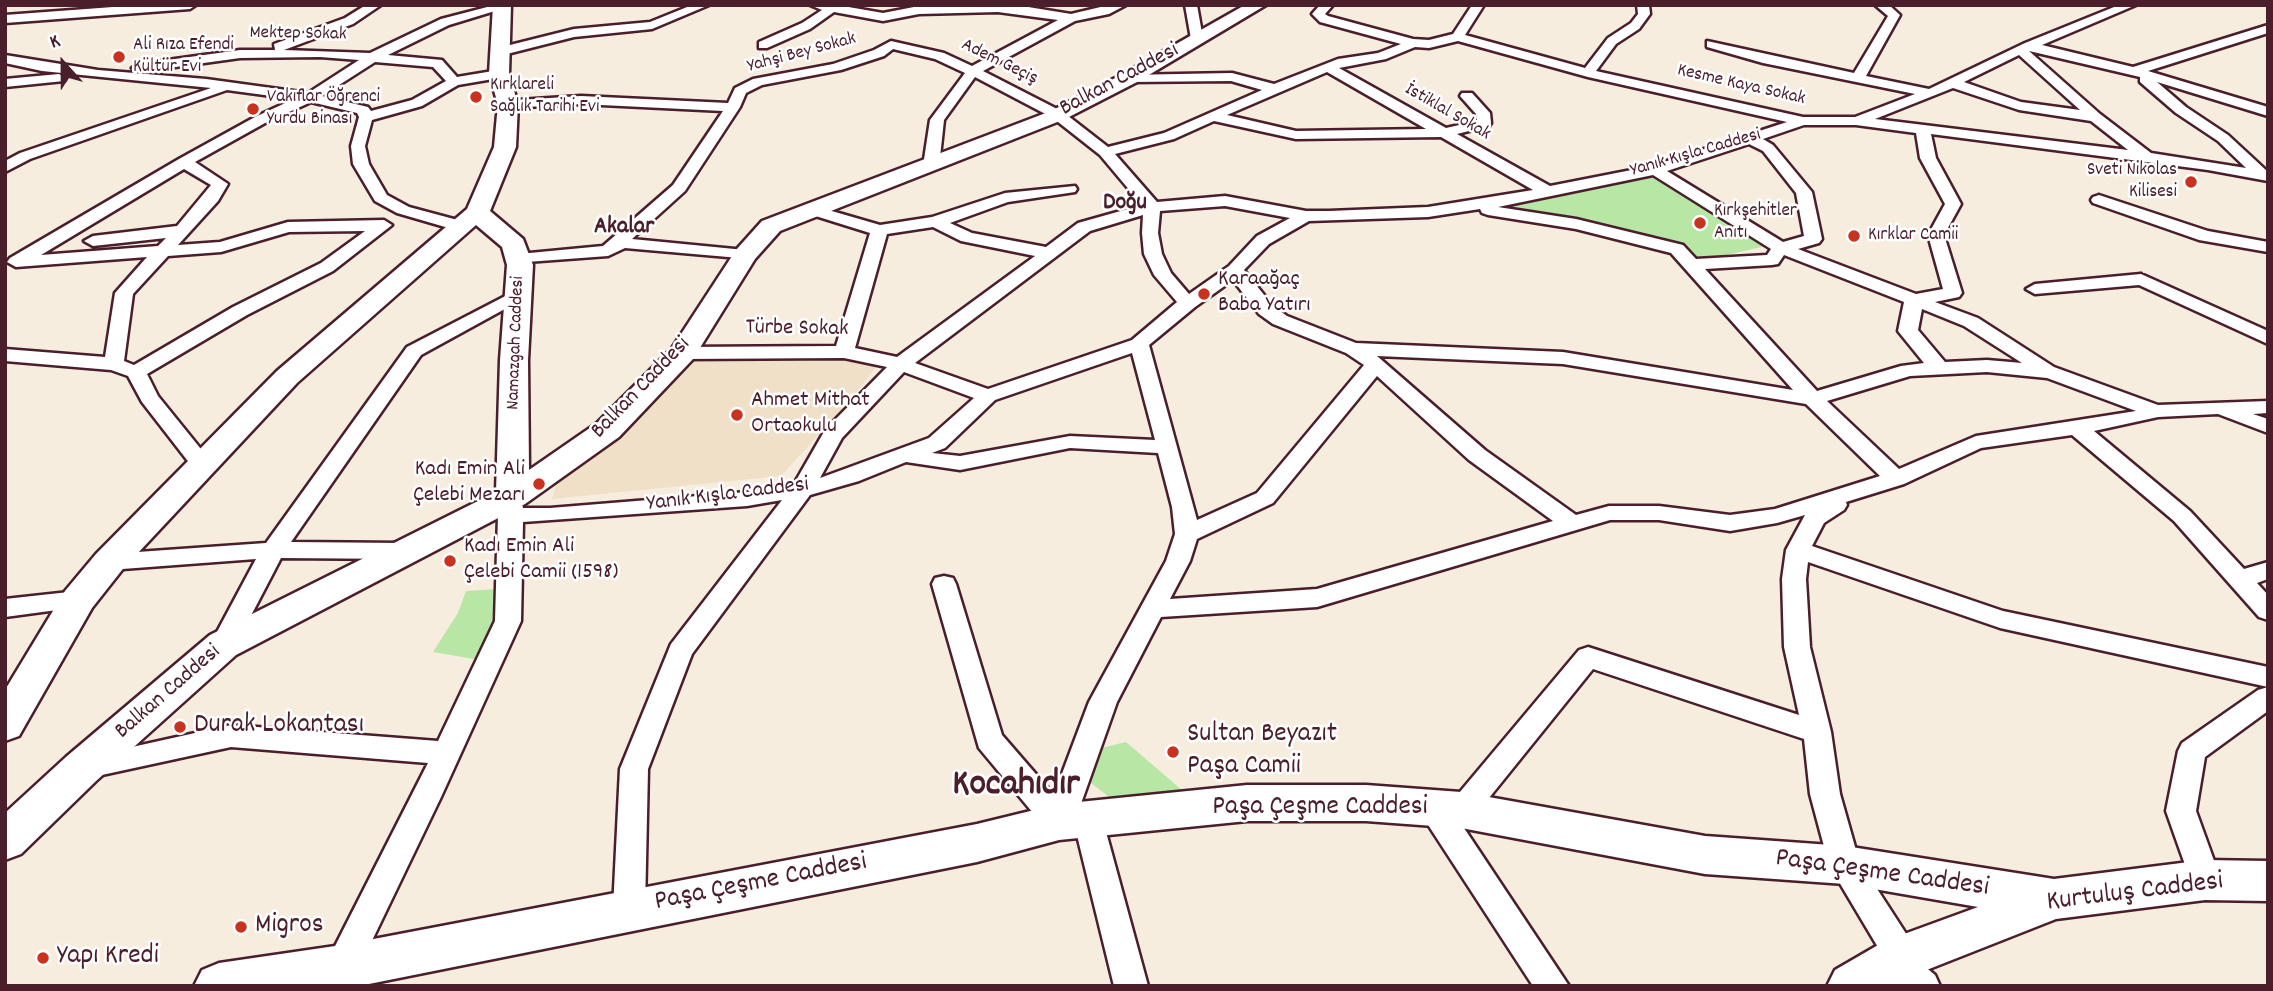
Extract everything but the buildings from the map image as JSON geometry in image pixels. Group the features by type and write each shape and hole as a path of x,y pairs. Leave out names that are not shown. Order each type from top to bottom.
{"main road":[{"name":"Balkan Caddesi","path":"5,841 81,769 223,645 403,551 511,506 608,430 683,353 745,255 771,226 1058,115 1130,78 1258,5"},
{"path":"5,725 15,693 78,600 109,562 287,377 468,220 487,194 505,146 508,104 499,74 502,6"},
{"name":"Namazgah Caddesi","path":"468,220 514,244 519,259 511,506"},
{"name":"Paşa Çeşme Caddesi","path":"219,986 342,967 977,843 1073,821 1247,803 1366,803 1447,809 1705,855 1845,865 2054,900"},
{"name":"Kurtuluş Caddesi","path":"1852,986 1907,968 2054,900 2205,880 2268,881"}],"street":[{"path":"5,19 190,5"},
{"path":"267,51 349,22 375,5"},
{"path":"499,52 574,33 652,25 703,5"},
{"name":"Adem Geçiş","path":"816,5 832,8 887,31 1058,115 1105,152 1142,192 1152,207"},
{"name":"Yahşi Bey Sokak","path":"608,251 679,188 733,107 740,91 758,82 836,67 879,53 887,31 917,5"},
{"path":"931,166 937,120 973,71 1009,49 1072,18 1119,5"},
{"path":"1191,5 1197,39"},
{"name":"Kesme Kaya Sokak","path":"1327,5 1318,14 1324,19 1413,43 1438,42 1458,37 1588,72 1803,121 1856,121 1923,129 2147,157 2265,177"},
{"path":"1458,37 1478,5"},
{"path":"1588,72 1612,41 1635,26 1644,14 1643,5"},
{"path":"1857,79 1894,15 1881,5"},
{"path":"2098,5 2124,8"},
{"path":"9,261 150,185 184,162 260,120 310,97 373,57 445,22 502,6"},
{"path":"887,31 952,7 1004,7 1072,18"},
{"path":"763,45 806,26 832,8"},
{"path":"1856,121 1931,93 2025,48 2124,8"},
{"path":"2134,71 2268,29"},
{"path":"1105,152 1169,136 1328,67 1381,55 1413,43"},
{"path":"1711,44 1857,79 1931,93"},
{"path":"2025,48 2134,71 2268,112"},
{"path":"2025,48 2095,117 2147,157"},
{"name":"Mektep Sokak","path":"98,74 267,51 437,63 454,82"},
{"path":"5,58 42,67 231,86 310,97 363,110 366,117 358,146 361,164 381,198 403,210 468,220"},
{"path":"5,82 42,67"},
{"name":"İstiklal Sokak","path":"1328,67 1548,192"},
{"path":"2134,71 2181,110 2223,138 2265,177"},
{"path":"5,82 98,74"},
{"path":"366,117 417,103 454,82 499,74"},
{"path":"1130,78 1232,77 1275,89"},
{"path":"1953,83 2019,106 2095,117"},
{"path":"5,167 25,156 122,121 231,86"},
{"path":"1215,117 1296,135 1445,133 1484,122 1483,113 1467,96"},
{"path":"508,104 581,100 733,107"},
{"name":"Yanık Kışla Caddesi","path":"511,506 550,515 747,499 802,490 851,476 937,443 988,396 1139,344 1188,303 1235,270 1263,240 1306,216 1428,212 1548,192 1655,170 1803,121"},
{"path":"1914,300 1953,293 1936,235 1954,204 1928,158 1923,129"},
{"path":"1691,265 1772,260 1781,248 1813,239 1804,192 1768,148 1751,139"},
{"path":"114,364 124,293 212,198 220,184 184,162"},
{"path":"1655,170 1781,248 1971,322 2050,372 2156,411"},
{"path":"812,211 879,230 935,222 1004,198 1069,188"},
{"path":"2099,200 2205,236 2268,247"},
{"path":"629,909 634,769 680,651 802,490 833,435 901,364 1084,227 1152,207 1225,201 1306,216"},
{"path":"1467,206 1576,224 1677,249 1813,399 1896,479"},
{"path":"1152,207 1150,233 1153,254 1163,275 1188,303"},
{"path":"136,372 240,310 327,267 403,210"},
{"path":"935,222 967,237 1048,253"},
{"path":"9,261 221,247 288,227 382,226"},
{"path":"844,352 877,245 879,230"},
{"path":"9,261 83,243 179,231"},
{"path":"519,259 608,251 622,243 745,255"},
{"path":"1235,270 1266,310 1280,320 1353,349 1376,364 1477,455 1571,523"},
{"path":"2035,289 2141,279 2268,338"},
{"path":"223,645 274,550 414,351 517,295"},
{"path":"1914,300 1909,331 1939,368"},
{"path":"1073,821 1103,702 1178,561 1187,534 1184,507 1139,344"},
{"path":"1353,349 1563,358 1813,399 1908,370 1987,366 2050,372"},
{"name":"Türbe Sokak","path":"683,353 844,352 901,364 988,396"},
{"path":"5,355 114,364 136,372 149,398 202,464"},
{"path":"1187,534 1265,498 1376,364"},
{"path":"1152,610 1317,598 1609,513 1659,513 1730,523 1777,516 1896,479 1976,442 2077,428 2134,418 2156,411 2268,407"},
{"path":"2221,408 2268,427"},
{"path":"2077,428 2182,516 2268,611"},
{"path":"904,456 960,463 1070,442 1168,447"},
{"path":"1854,494 1815,518 1798,550 1794,579 1797,646 1817,732 1825,794 1845,865 1907,968"},
{"path":"342,967 447,753 508,621 511,506"},
{"path":"109,562 274,550 403,551"},
{"path":"1798,550 2000,619 2268,677"},
{"path":"2239,580 2268,570"},
{"path":"944,584 989,740 1073,821 1131,986"},
{"path":"5,608 78,600"},
{"path":"1552,986 1447,809 1588,656 1817,732"},
{"path":"2205,880 2181,811 2192,751 2268,697"},
{"path":"81,769 231,736 447,753"}],"shaded area":[{"name":"Ahmet Mithat Ortaokulu","path":"684,358 851,359 879,363 853,397 781,476 552,499 559,474"}],"green space":[{"path":"1644,171 1766,246 1696,262 1670,243 1511,211 1497,202"},
{"path":"498,589 492,632 474,659 433,652 458,613 466,591"},
{"path":"1126,742 1183,791 1168,802 1112,799 1087,780 1093,750"}],"place":[{"name":"Ali Rıza Efendi Kültür Evi","path":"119,57"},
{"name":"Kırklareli Sağlık Tarihi Evi","path":"476,97"},
{"name":"Vakıflar Öğrenci Yurdu Binası","path":"253,109"},
{"name":"Sveti Nikolas Kilisesi","path":"2191,182"},
{"name":"Kırkşehitler Anıtı","path":"1700,223"},
{"name":"Kırklar Camii","path":"1854,236"},
{"name":"Karaağaç Baba Yatırı","path":"1204,294"},
{"name":"Ahmet Mithat Ortaokulu","path":"737,415"},
{"name":"Kadı Emin Ali Çelebi Mezarı","path":"539,484"},
{"name":"Kadı Emin Ali Çelebi Camii (1598)","path":"450,561"},
{"name":"Durak Lokantası","path":"180,727"},
{"name":"Sultan Beyazıt Paşa Camii","path":"1173,752"},
{"name":"Migros","path":"241,927"},
{"name":"Yapı Kredi","path":"43,958"}],"district":[{"name":"Doğu","path":"1125,205"},
{"name":"Akalar","path":"624,229"},
{"name":"Kocahıdır","path":"1016,788"}]}
